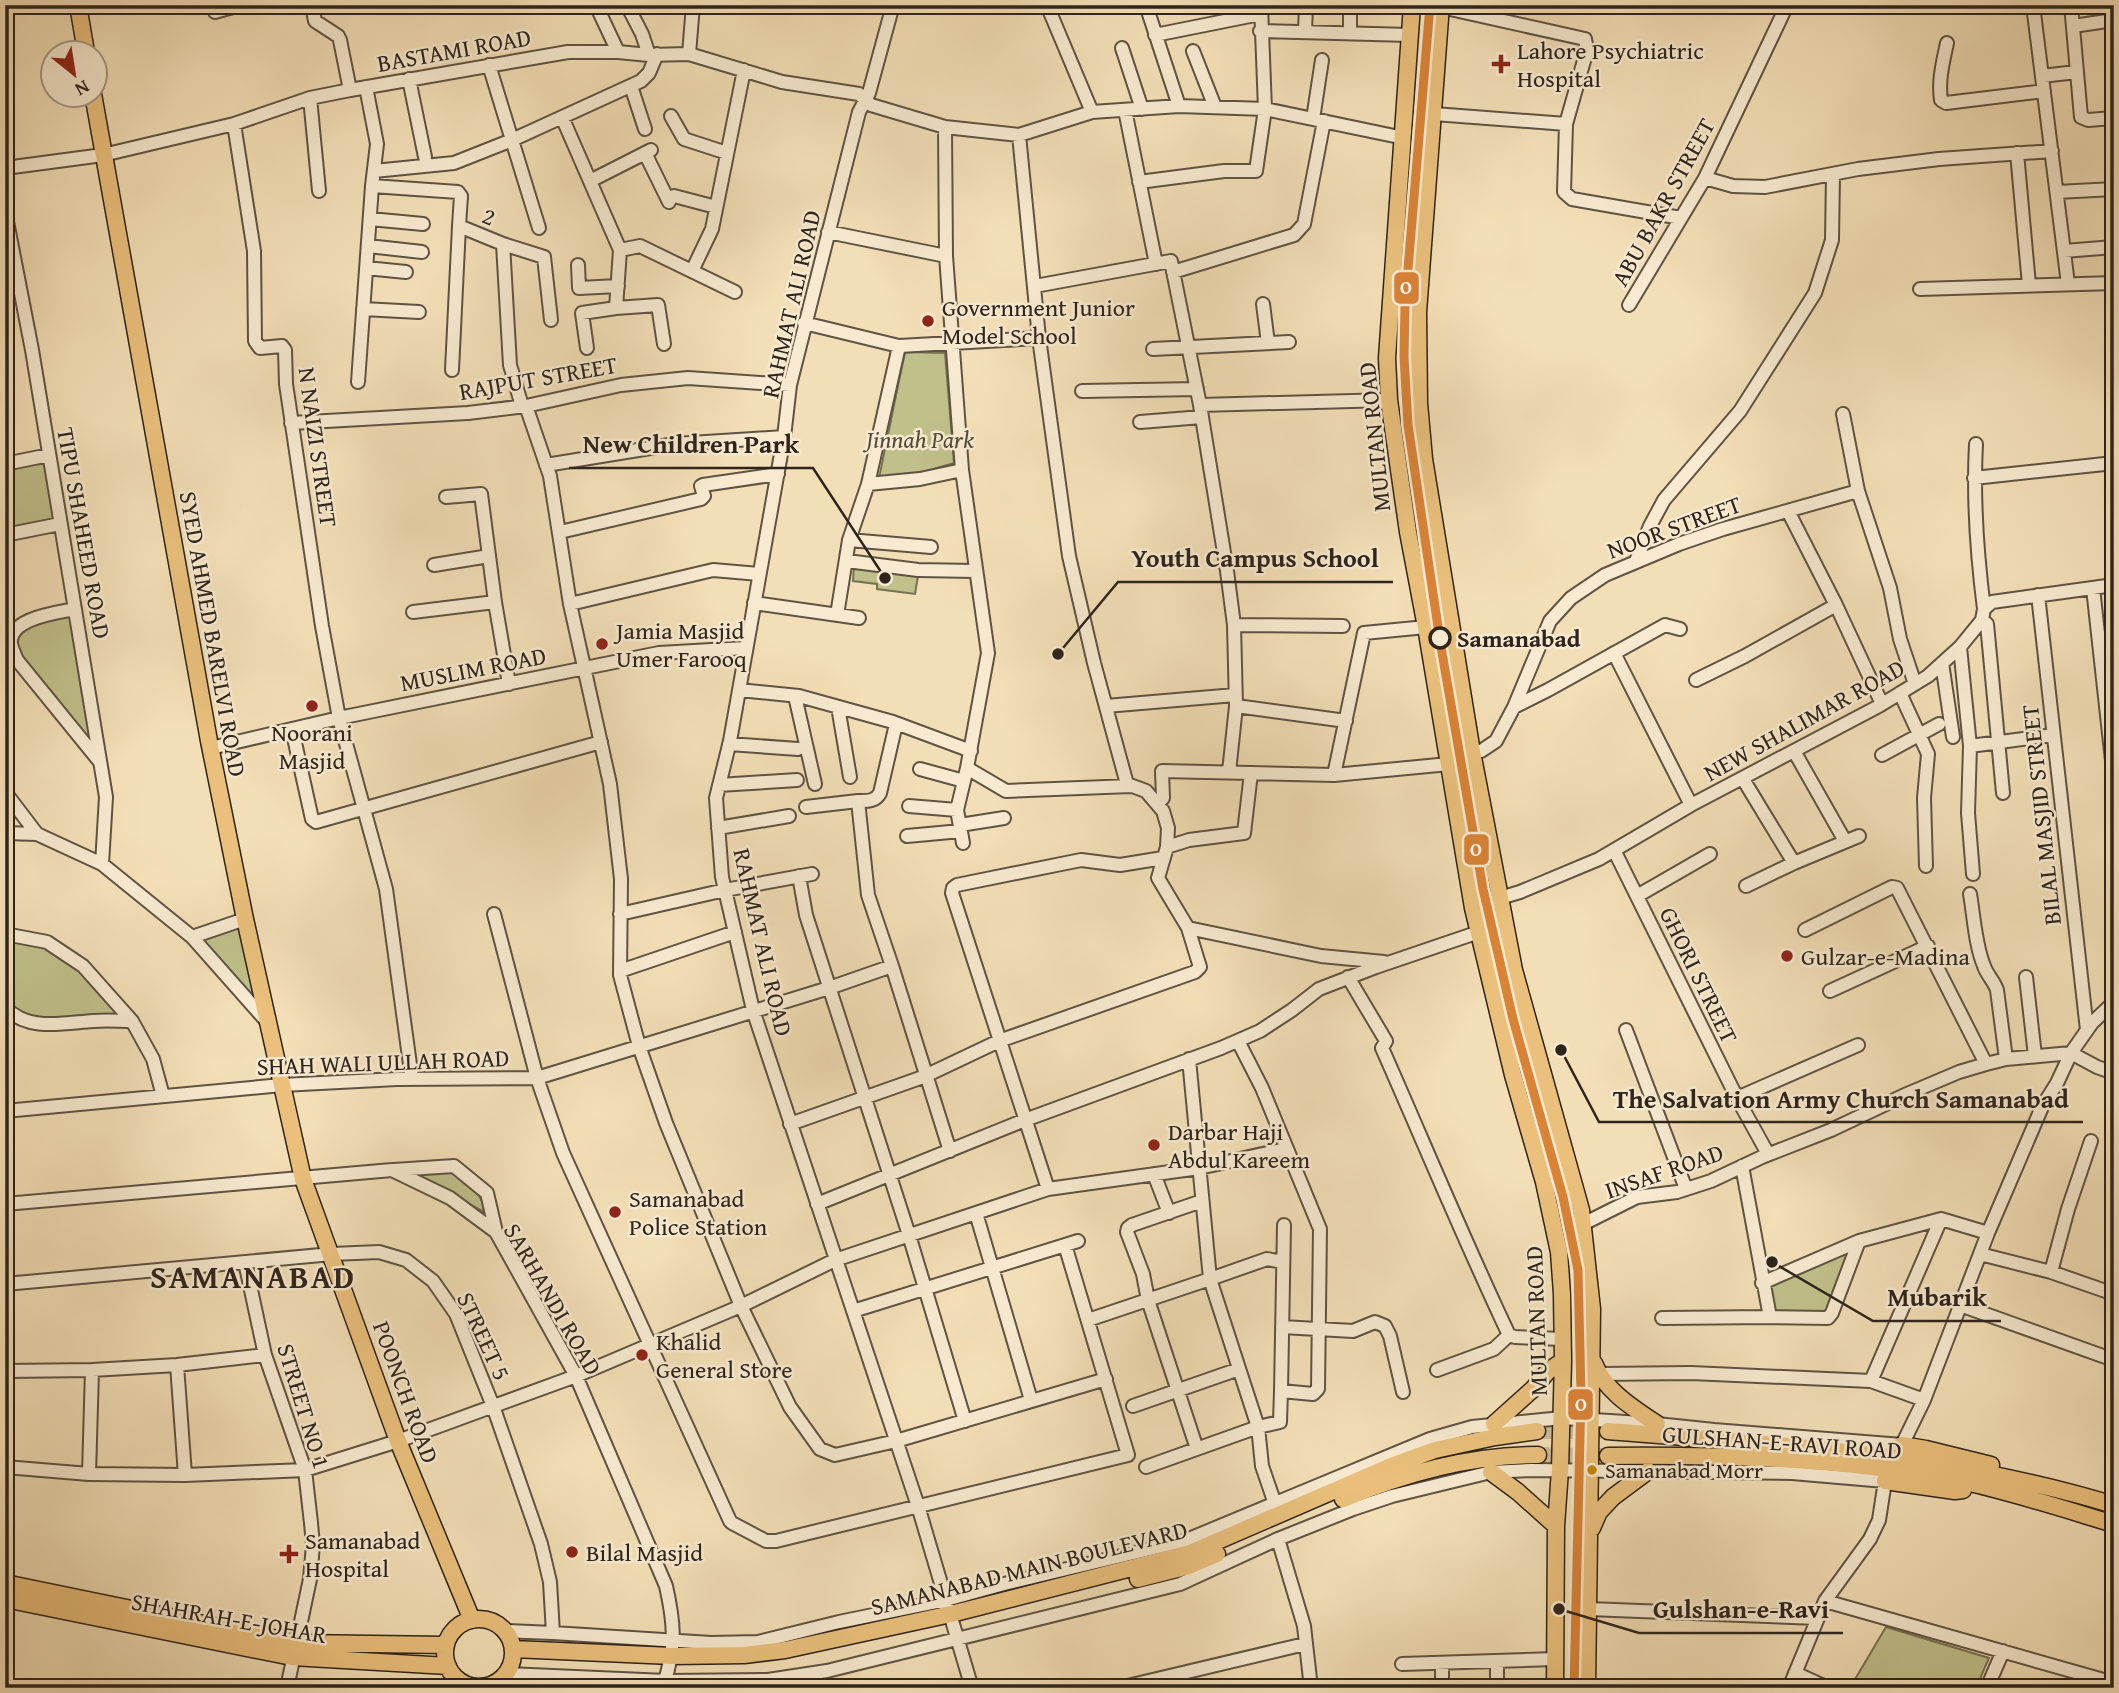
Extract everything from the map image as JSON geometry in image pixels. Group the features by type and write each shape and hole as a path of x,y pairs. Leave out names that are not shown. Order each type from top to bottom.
{"main road":[{"path":"78,5 84,38"},
{"name":"MULTAN ROAD","path":"1412,5 1387,358 1389,400 1408,532 1461,846 1513,1075 1553,1218 1561,1274 1563,1362 1556,1526 1555,1688"},
{"name":"MULTAN ROAD","path":"1441,6 1421,263 1419,402 1424,459 1472,752 1514,970 1583,1224 1592,1309 1587,1688"},
{"name":"SYED AHMED BARELVI ROAD","path":"95,108 211,748 245,919 303,1179"},
{"path":"1393,261 1421,263"},
{"name":"POONCH ROAD","path":"303,1179 398,1441 472,1620"},
{"path":"1592,1358 1598,1374 1620,1397 1657,1424"},
{"path":"1494,1424 1533,1389 1548,1371 1563,1362"},
{"name":"SAMANABAD MAIN BOULEVARD","path":"1210,1551 1391,1466 1435,1450 1537,1431"},
{"name":"GULSHAN-E-RAVI ROAD","path":"1608,1431 1898,1458 2024,1480 2114,1505"},
{"path":"1902,1446 1926,1449 2005,1469 2024,1480"},
{"name":"SAMANABAD MAIN BOULEVARD","path":"511,1661 669,1666 773,1653 952,1618 1190,1553 1210,1551 1409,1475 1464,1461 1538,1455"},
{"name":"GULSHAN-E-RAVI ROAD","path":"1608,1456 1797,1461 1895,1470 1986,1488 2114,1524"},
{"path":"1589,1535 1599,1511 1648,1471"},
{"path":"1491,1472 1556,1526"},
{"path":"1885,1481 1955,1492 1986,1488"},
{"path":"1223,1526 1210,1551 1232,1561"},
{"name":"SHAHRAH-E-JOHAR","path":"5,1583 295,1650 446,1646"},
{"name":"SHAHRAH-E-JOHAR","path":"5,1599 295,1650 448,1666"},
{"path":"472,1620 484,1620 505,1631 511,1661 500,1680 485,1687 463,1683 454,1676 445,1656 446,1646 456,1629 472,1620"}],"street":[{"path":"215,12 240,5"},
{"path":"312,5 316,21 341,40 350,90"},
{"path":"596,5 618,52"},
{"path":"374,172 454,163 512,141 641,81 649,73 653,54 627,5"},
{"path":"689,54 693,5"},
{"name":"RAHMAT ALI ROAD","path":"893,5 869,93 859,112 790,385 778,474 729,744 716,798 725,890 753,1010 918,1506 972,1688"},
{"path":"1047,5 1092,113"},
{"path":"1146,5 1179,106"},
{"path":"1305,32 1306,5"},
{"path":"1350,5 1350,33"},
{"name":"ABU BAKR STREET","path":"1629,305 1705,178 1787,5"},
{"path":"2033,5 2068,284"},
{"path":"2071,5 2081,117 2088,120 2114,118"},
{"path":"1441,6 1585,39 1587,50 1566,124 1564,192 1572,200 1681,218"},
{"path":"1139,182 1224,171 1256,171 1265,110 1261,9 1155,35"},
{"path":"2073,26 2114,20"},
{"path":"1260,31 1410,34"},
{"path":"1947,43 1941,69 1940,96 1946,103 2044,91"},
{"path":"1122,48 1142,109"},
{"path":"1193,51 1215,107"},
{"name":"BASTAMI ROAD","path":"5,168 103,155 234,124 310,98 568,52 689,54 782,82 859,94 871,105 946,127 1019,135 1092,113 1179,106 1265,110 1404,138"},
{"path":"1173,272 1294,235 1304,224 1318,120 1322,60"},
{"path":"489,65 539,228"},
{"path":"692,271 712,229 744,70"},
{"path":"2042,76 2076,72"},
{"path":"410,79 425,157"},
{"path":"631,86 645,129"},
{"path":"358,382 377,144 366,87"},
{"path":"310,98 319,191"},
{"path":"1125,110 1156,264"},
{"path":"1434,114 1566,124"},
{"path":"671,116 684,139 727,153"},
{"path":"562,117 621,250 616,308"},
{"name":"N NAIZI STREET","path":"234,124 254,251 255,341 260,348 282,346 285,350 291,423 322,626 339,718 386,889 412,1079"},
{"path":"946,127 946,256 951,343 962,470 988,653 971,751 957,810 961,833"},
{"path":"790,1124 927,1075 999,1041 1195,972 1199,967 1188,928 1158,878 1168,828 1163,811 1146,791 1126,784 1069,556 1039,338 1019,135"},
{"path":"590,181 648,151 671,199 716,207"},
{"path":"1705,178 1733,186 1765,187 1939,159 2052,151"},
{"path":"2017,153 2029,285"},
{"path":"1636,561 1664,500 1740,411 1815,293 1832,240 1833,174"},
{"name":"2","path":"372,186 458,192 461,196 459,226 503,244 510,365 550,476 570,604 610,784 621,878 620,971 639,1046 666,1123 741,1306 790,1407 820,1449 835,1455 896,1441 1106,1378"},
{"path":"2057,192 2114,189"},
{"name":"TIPU SHAHEED ROAD","path":"5,211 32,350 101,762 106,797 102,864"},
{"path":"370,219 423,224"},
{"path":"452,370 459,226"},
{"path":"828,232 946,256"},
{"path":"503,244 544,257 551,320"},
{"path":"368,246 422,252"},
{"path":"621,250 640,246 735,292"},
{"path":"2064,251 2114,247"},
{"path":"1035,286 1171,261 1201,411 1234,625 1236,701 1229,772"},
{"path":"578,265 579,288 618,286"},
{"path":"366,268 406,272"},
{"path":"1920,289 2114,283"},
{"path":"1263,304 1268,343"},
{"path":"587,348 582,313 658,305 664,344"},
{"path":"363,309 419,312"},
{"path":"804,323 899,346 1039,338"},
{"path":"1153,349 1289,342"},
{"path":"837,615 849,540 868,484 899,346"},
{"name":"RAJPUT STREET","path":"291,423 468,413 524,406 621,385 688,378 790,385"},
{"path":"1082,391 1197,389"},
{"path":"1140,422 1201,411 1389,400"},
{"path":"1843,414 1858,491 1889,588 1900,639 1915,684"},
{"path":"546,465 675,444 784,436"},
{"path":"1976,444 1974,478 1983,614 1987,624 2003,793"},
{"path":"5,464 48,455"},
{"path":"1974,478 2114,463"},
{"path":"868,484 920,480 962,470"},
{"path":"560,532 778,474"},
{"name":"NOOR STREET","path":"1472,752 1481,751 1496,741 1514,707 1550,621 1571,598 1605,575 1723,529 1858,491"},
{"path":"446,496 481,494 509,684"},
{"path":"1788,511 1882,704"},
{"path":"5,535 60,524"},
{"path":"849,540 931,547"},
{"path":"434,565 489,556"},
{"path":"847,561 918,570 975,571"},
{"path":"570,604 713,570 759,574"},
{"path":"1983,614 1992,602 2114,585"},
{"path":"2093,587 2108,676 2114,779"},
{"name":"BILAL MASJID STREET","path":"2038,595 2087,1030"},
{"path":"413,612 495,602"},
{"path":"754,603 859,618"},
{"path":"1696,680 1836,605"},
{"path":"75,609 19,625 12,635 11,644 17,660 101,762"},
{"name":"NEW SHALIMAR ROAD","path":"1500,898 1587,864 1691,804 1882,704 1915,684 1960,648 1983,614"},
{"path":"1234,625 1343,625"},
{"path":"1514,707 1665,625 1680,629"},
{"path":"1334,775 1364,633 1426,627"},
{"name":"MUSLIM ROAD","path":"211,748 339,718 659,653 746,648"},
{"path":"1960,648 1970,746 1968,813 1973,874"},
{"path":"1614,653 1691,804"},
{"path":"1942,663 1953,737"},
{"path":"738,690 795,696 838,707 971,751"},
{"path":"1900,693 1928,754 1924,798 1926,866"},
{"path":"795,696 816,784"},
{"path":"1105,706 1236,701 1346,721"},
{"path":"838,707 850,777"},
{"path":"806,807 877,798 896,724"},
{"path":"1882,755 1939,724"},
{"path":"292,729 313,821 601,742"},
{"path":"1970,746 2053,736"},
{"path":"729,744 798,749"},
{"path":"1794,751 1845,841"},
{"path":"1157,804 1163,798 1162,771 1334,775 1449,764"},
{"path":"920,769 965,775 1006,791 1131,786"},
{"path":"1048,1189 952,893 953,888 1081,860 1120,865 1165,853 1189,840 1244,833 1251,773"},
{"path":"1743,779 1794,863"},
{"path":"719,785 797,780"},
{"path":"5,792 37,834"},
{"path":"858,801 868,895 950,1151"},
{"path":"909,806 957,810"},
{"path":"718,828 789,816"},
{"path":"907,836 961,833 1004,818"},
{"path":"5,833 37,834 102,864 192,937 271,1027"},
{"path":"1746,886 1859,836"},
{"name":"GHORI STREET","path":"1614,850 1737,1098 1768,1154"},
{"path":"1637,897 1710,855"},
{"path":"620,914 806,875 806,915 926,1289 965,1421"},
{"path":"1805,930 1892,887 1896,888 1986,1064"},
{"path":"1970,894 1983,965 1997,990 2006,1059"},
{"path":"494,914 537,1078 563,1153 648,1345 732,1523 771,1542 1128,1455 1065,1245"},
{"path":"192,937 245,919"},
{"path":"1188,928 1321,956 1389,962"},
{"path":"620,971 735,932"},
{"path":"817,1204 1025,1120 1238,1041 1293,1010 1318,989 1479,932"},
{"path":"5,934 47,942 83,966 131,1021 153,1059 163,1096"},
{"path":"1830,991 1927,946"},
{"name":"SHAH WALI ULLAH ROAD","path":"5,1111 282,1085 412,1079 537,1078 892,966"},
{"path":"1348,977 1386,1041 1382,1048 1465,1242 1509,1335 1562,1339"},
{"path":"2026,977 2035,1056"},
{"path":"511,1661 669,1666 768,1680 827,1671 952,1618 1003,1584 1184,1541 1430,1438 1472,1427 1562,1418 1591,1419 1902,1446 1924,1400 1988,1233 2042,1107 2087,1030 2114,1002"},
{"path":"5,1007 24,1021 43,1024 131,1021"},
{"path":"1626,1030 1686,1189"},
{"path":"1238,1041 1262,1088 1320,1229 1317,1392 1313,1394 1281,1391"},
{"path":"1737,1098 1858,1045"},
{"name":"INSAF ROAD","path":"1583,1224 1637,1197 1686,1189 1710,1181 1959,1072 1986,1064 2006,1059 2071,1054 2097,1068 2114,1073"},
{"path":"1189,1059 1210,1279 1258,1427 1262,1466 1275,1504"},
{"path":"2051,1272 2068,1209 2091,1141"},
{"path":"5,1467 89,1474 185,1475 305,1470 398,1441 576,1376 741,1306 835,1259 1048,1189 1199,1168 1286,1149"},
{"path":"5,1204 454,1166 487,1193 496,1232"},
{"path":"1742,1166 1770,1317"},
{"name":"SARHANDI ROAD","path":"392,1170 450,1198 496,1232 576,1376 666,1586 672,1615 669,1666"},
{"path":"1154,1174 1169,1213"},
{"path":"1197,1448 1148,1300 1143,1274 1127,1232 1128,1227 1202,1201"},
{"path":"976,1213 1031,1400"},
{"path":"1762,1283 1858,1241 1941,1219 1988,1233"},
{"path":"1871,1381 1941,1219"},
{"path":"1146,1467 1258,1427 1280,1422 1284,1225"},
{"path":"853,1311 1078,1241"},
{"path":"1662,1318 1828,1318 1858,1241"},
{"name":"STREET 5","path":"5,1284 332,1254 379,1252 406,1260 433,1281 456,1314 493,1406 541,1544 550,1582 553,1633"},
{"path":"1980,1254 2051,1272 2114,1294"},
{"path":"1088,1320 1267,1259 1283,1262"},
{"name":"STREET NO 1","path":"245,1262 265,1355 305,1470 313,1545 310,1579 287,1688"},
{"path":"1959,1306 2114,1360"},
{"path":"1282,1327 1353,1331 1375,1322 1385,1326 1390,1336 1403,1392"},
{"path":"1437,1370 1494,1349 1509,1335"},
{"path":"5,1371 177,1365 265,1355"},
{"path":"177,1365 185,1475"},
{"path":"1133,1406 1239,1369"},
{"path":"89,1474 92,1370"},
{"path":"1598,1374 1691,1373 1871,1381 1924,1400"},
{"path":"952,1618 1180,1584 1353,1508 1491,1472 1531,1470 1792,1473 1885,1481 1879,1520 1870,1539 1825,1601 1789,1688"},
{"path":"1278,1539 1304,1626 1311,1688"},
{"path":"1825,1601 2114,1683"},
{"path":"1589,1609 1818,1619"},
{"path":"505,1631 553,1633 669,1666"},
{"path":"1119,1688 1305,1644"},
{"path":"1987,1688 2003,1651"},
{"path":"1402,1664 1555,1659"},
{"path":"1497,1662 1497,1688"},
{"path":"1442,1688 1443,1664"},
{"path":"1795,1673 1828,1688"}],"green space":[{"name":"Jinnah Park","path":"905,352 945,353 954,463 917,474 879,478"},
{"path":"49,455 60,524 5,535 5,463"},
{"path":"854,565 918,576 915,594 877,589 877,584 853,581"},
{"path":"75,609 101,762 17,660 12,635 19,625"},
{"path":"245,919 270,1027 192,937"},
{"path":"5,934 47,942 83,966 132,1021 43,1024 5,1007"},
{"path":"452,1171 478,1193 484,1212 413,1174"},
{"path":"1859,1241 1832,1313 1770,1317 1764,1282"},
{"path":"1886,1627 1989,1658 1976,1688 1851,1686"}],"tunnel":[{"path":"1537,1431 1608,1431"},
{"path":"1538,1455 1602,1456"}],"transit line":[{"name":"O","path":"1430,5 1405,305 1404,357 1408,425 1441,647 1483,889 1513,1019 1563,1197 1578,1270 1581,1394 1574,1688"}],"place":[{"name":"Lahore Psychiatric Hospital","path":"1501,64"},
{"name":"Government Junior Model School","path":"928,321"},
{"name":"New Children Park","path":"885,578"},
{"name":"Samanabad","path":"1440,638"},
{"name":"Jamia Masjid Umer Farooq","path":"602,644"},
{"name":"Youth Campus School","path":"1058,654"},
{"name":"Noorani Masjid","path":"312,706"},
{"name":"Gulzar-e-Madina","path":"1787,956"},
{"name":"The Salvation Army Church Samanabad","path":"1561,1050"},
{"name":"Darbar Haji Abdul Kareem","path":"1154,1145"},
{"name":"Samanabad Police Station","path":"615,1212"},
{"name":"Mubarik","path":"1772,1262"},
{"name":"Khalid General Store","path":"642,1355"},
{"name":"Samanabad Morr","path":"1592,1470"},
{"name":"Bilal Masjid","path":"572,1552"},
{"name":"Samanabad Hospital","path":"289,1554"},
{"name":"Gulshan-e-Ravi","path":"1559,1609"}],"district":[{"name":"SAMANABAD","path":"253,1276"}]}
